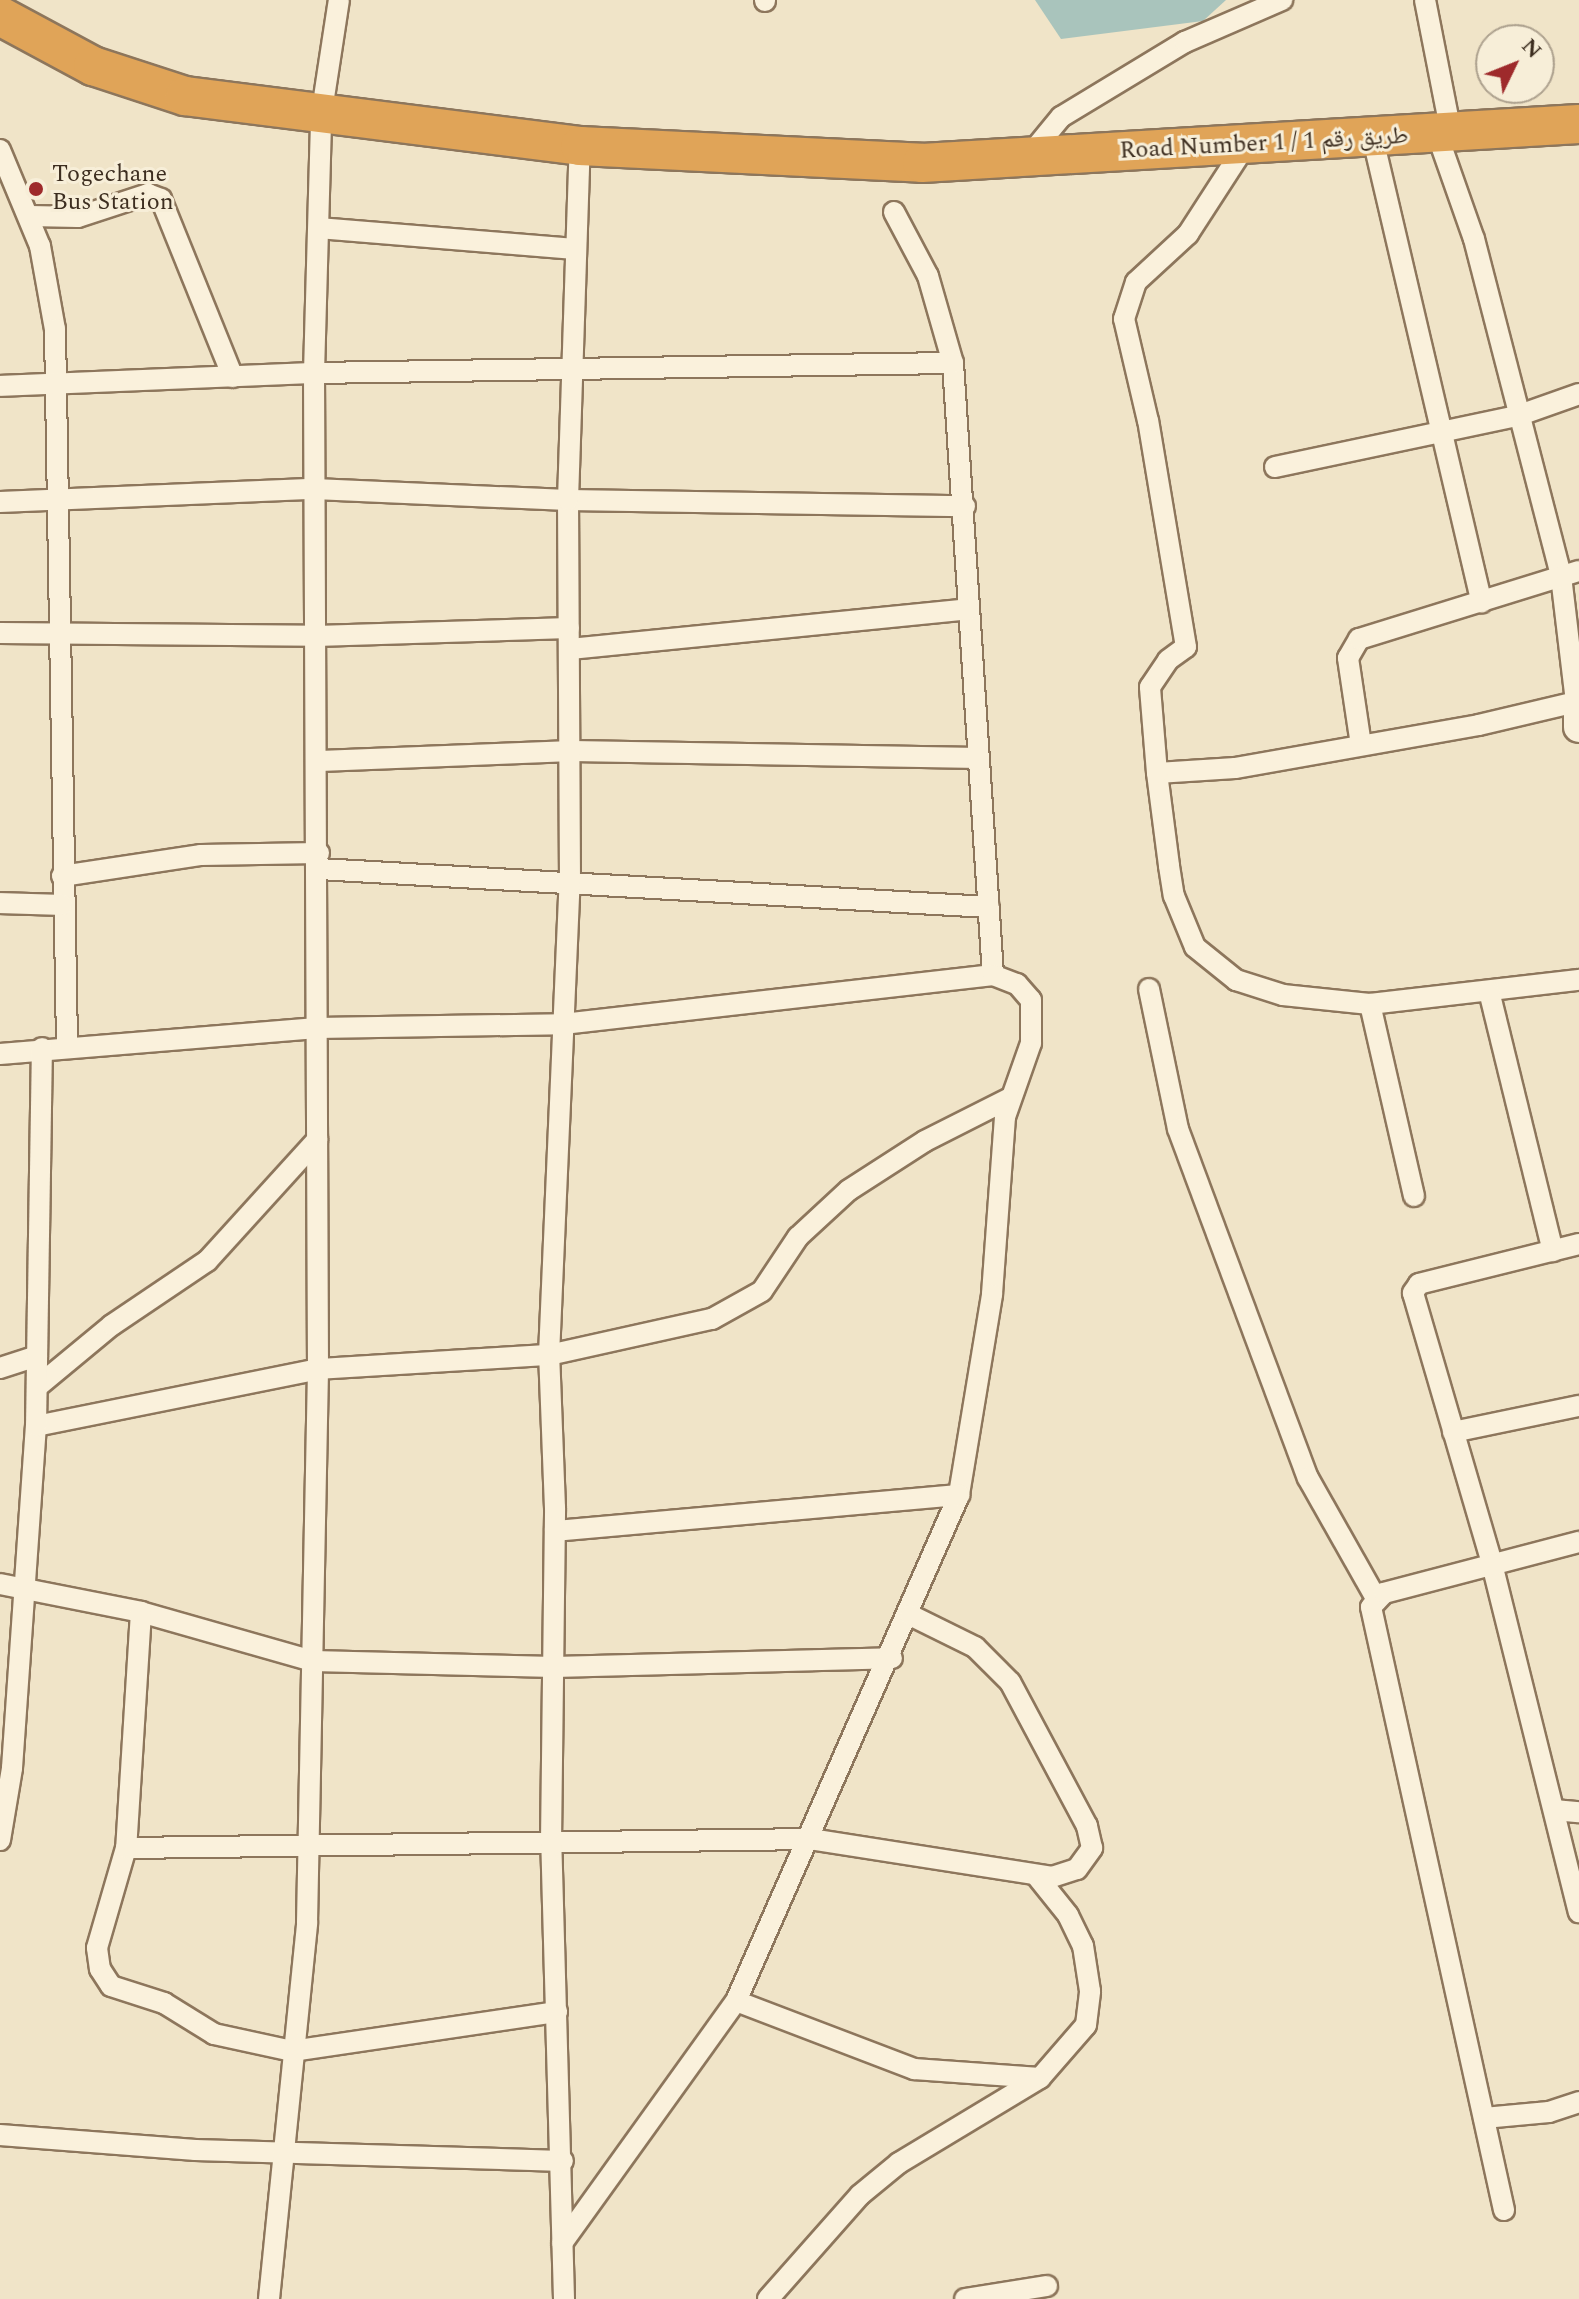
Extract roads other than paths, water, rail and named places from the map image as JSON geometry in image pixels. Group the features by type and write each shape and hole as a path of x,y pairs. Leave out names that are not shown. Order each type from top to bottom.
{"highway":[{"name":"Road Number 1 / طريق رقم 1","path":"0,16 56,49 141,85 229,105 580,146 948,162 1373,139 1579,124"}],"street":[{"path":"269,2299 307,1923 318,1369 320,761 314,373 321,117 339,0"},
{"path":"1028,157 1061,117 1185,42 1282,0"},
{"path":"1157,773 1235,768 1578,710 1570,574 1517,416 1474,239 1444,133 1425,0"},
{"path":"1373,139 1482,602"},
{"path":"564,2299 563,2161 551,1842 555,1531 549,1355 570,880 572,751 568,500 574,249 580,146"},
{"path":"1245,146 1188,234 1136,282 1124,319 1186,647 1168,660 1150,687 1157,773 1174,896 1195,947 1236,980 1283,995 1370,1004 1579,980"},
{"path":"0,150 30,216 48,277 57,385 63,634 62,905 67,1045"},
{"path":"30,216 78,217 148,194 161,199 233,377"},
{"path":"894,212 928,276 953,363 965,506 968,609 993,975"},
{"path":"319,228 574,249"},
{"path":"0,386 314,373 953,363"},
{"path":"1275,467 1517,416 1579,394"},
{"path":"0,502 61,497 314,489 568,500 965,506"},
{"path":"1361,745 1348,658 1359,639 1570,574"},
{"path":"570,649 968,609"},
{"path":"0,633 316,636 569,628"},
{"path":"320,761 572,751 979,758"},
{"path":"62,876 201,855 989,907"},
{"path":"0,903 62,905"},
{"path":"0,1054 67,1045 317,1028 563,1024 993,975 1024,990 1033,1012 1031,1043 1010,1098 992,1295 959,1495 892,1658 736,2001 562,2243"},
{"path":"1149,989 1178,1129 1308,1478 1376,1598"},
{"path":"1489,991 1553,1251"},
{"path":"1370,1004 1414,1196"},
{"path":"0,1840 12,1768 28,1587 36,1426 42,1048"},
{"path":"36,1426 318,1369 549,1355 712,1319 743,1306 762,1291 814,1218 849,1190 925,1141 1010,1098"},
{"path":"37,1387 112,1325 207,1261 317,1140"},
{"path":"1579,1244 1419,1284 1413,1293 1492,1564 1579,1912"},
{"path":"0,1368 37,1356"},
{"path":"1453,1432 1579,1406"},
{"path":"555,1531 959,1495"},
{"path":"1504,2210 1371,1607 1376,1598 1579,1542"},
{"path":"0,1584 28,1587 141,1612 313,1661 554,1667 892,1658"},
{"path":"141,1612 126,1848 98,1937 97,1959 108,1983 169,2005 214,2034 292,2051 557,2012"},
{"path":"126,1848 308,1849 810,1839 1036,1875 1059,1876 1084,1864 1092,1848 1087,1826 1010,1682 975,1647 910,1615"},
{"path":"1554,1810 1579,1812"},
{"path":"768,2299 881,2177 1040,2078 1086,2025 1090,1991 1078,1934 1036,1875"},
{"path":"736,2001 914,2069 1040,2078"},
{"path":"1484,2118 1549,2112 1579,2102"},
{"path":"0,2135 195,2150 286,2150 563,2161"},
{"path":"965,2299 1047,2286"}],"water":[{"path":"1035,0 1226,0 1203,21 1061,39"}],"place":[{"name":"Togechane Bus Station","path":"36,189"}]}
